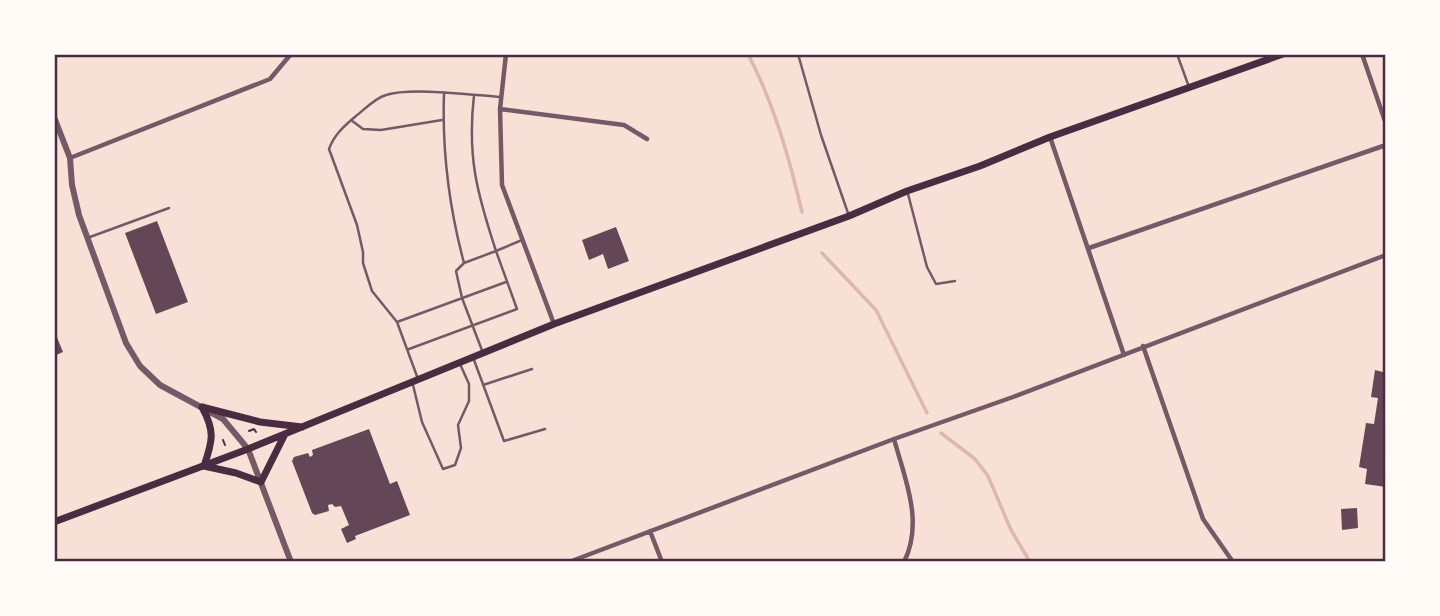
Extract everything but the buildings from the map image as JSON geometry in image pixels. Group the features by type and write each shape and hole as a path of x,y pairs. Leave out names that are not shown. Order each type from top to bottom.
{"main road":[{"path":"54,522 248,449 554,324 849,216 1050,137 1283,54"},
{"path":"202,407 260,422 302,427"},
{"path":"202,407 212,425 213,435 204,466"},
{"path":"204,466 261,482 285,434"}],"street":[{"path":"70,158 270,79 291,54"},
{"path":"506,54 500,109 502,186 554,324"},
{"path":"1362,54 1386,124"},
{"path":"500,109 624,125 647,139"},
{"path":"54,117 70,158 72,185 87,238 126,343 140,366 160,385 223,419 248,449 291,562"},
{"path":"1050,137 1124,355"},
{"path":"1089,248 1386,145"},
{"path":"569,562 1386,255"},
{"path":"1143,346 1203,519 1233,562"},
{"path":"894,439 912,511 913,538 904,562"},
{"path":"650,531 662,562"}],"lane":[{"path":"798,54 821,135 849,216"},
{"path":"1177,54 1189,88"},
{"path":"459,362 467,377 469,401 458,425 461,448 459,456 455,466 443,469 422,422 408,350 397,322 372,291 363,263 357,225 329,149 332,140 351,120 384,95 444,93 502,97"},
{"path":"444,93 443,120 450,200 464,263"},
{"path":"408,350 517,309 481,205 472,163 471,124 474,95"},
{"path":"351,120 363,129 381,130 443,120"},
{"path":"907,191 927,267 936,284 955,281"},
{"path":"87,238 169,208"},
{"path":"483,353 462,298 456,271 464,263 522,240"},
{"path":"397,322 507,281"},
{"path":"472,357 504,441 545,429"},
{"path":"483,385 532,369"}],"path":[{"path":"217,442 228,438"},
{"path":"223,440 225,444"}],"waterway":[{"path":"748,54 780,131 802,212"},
{"path":"822,253 876,310 927,413"},
{"path":"941,433 975,459 988,476 1011,530 1030,562"}]}
